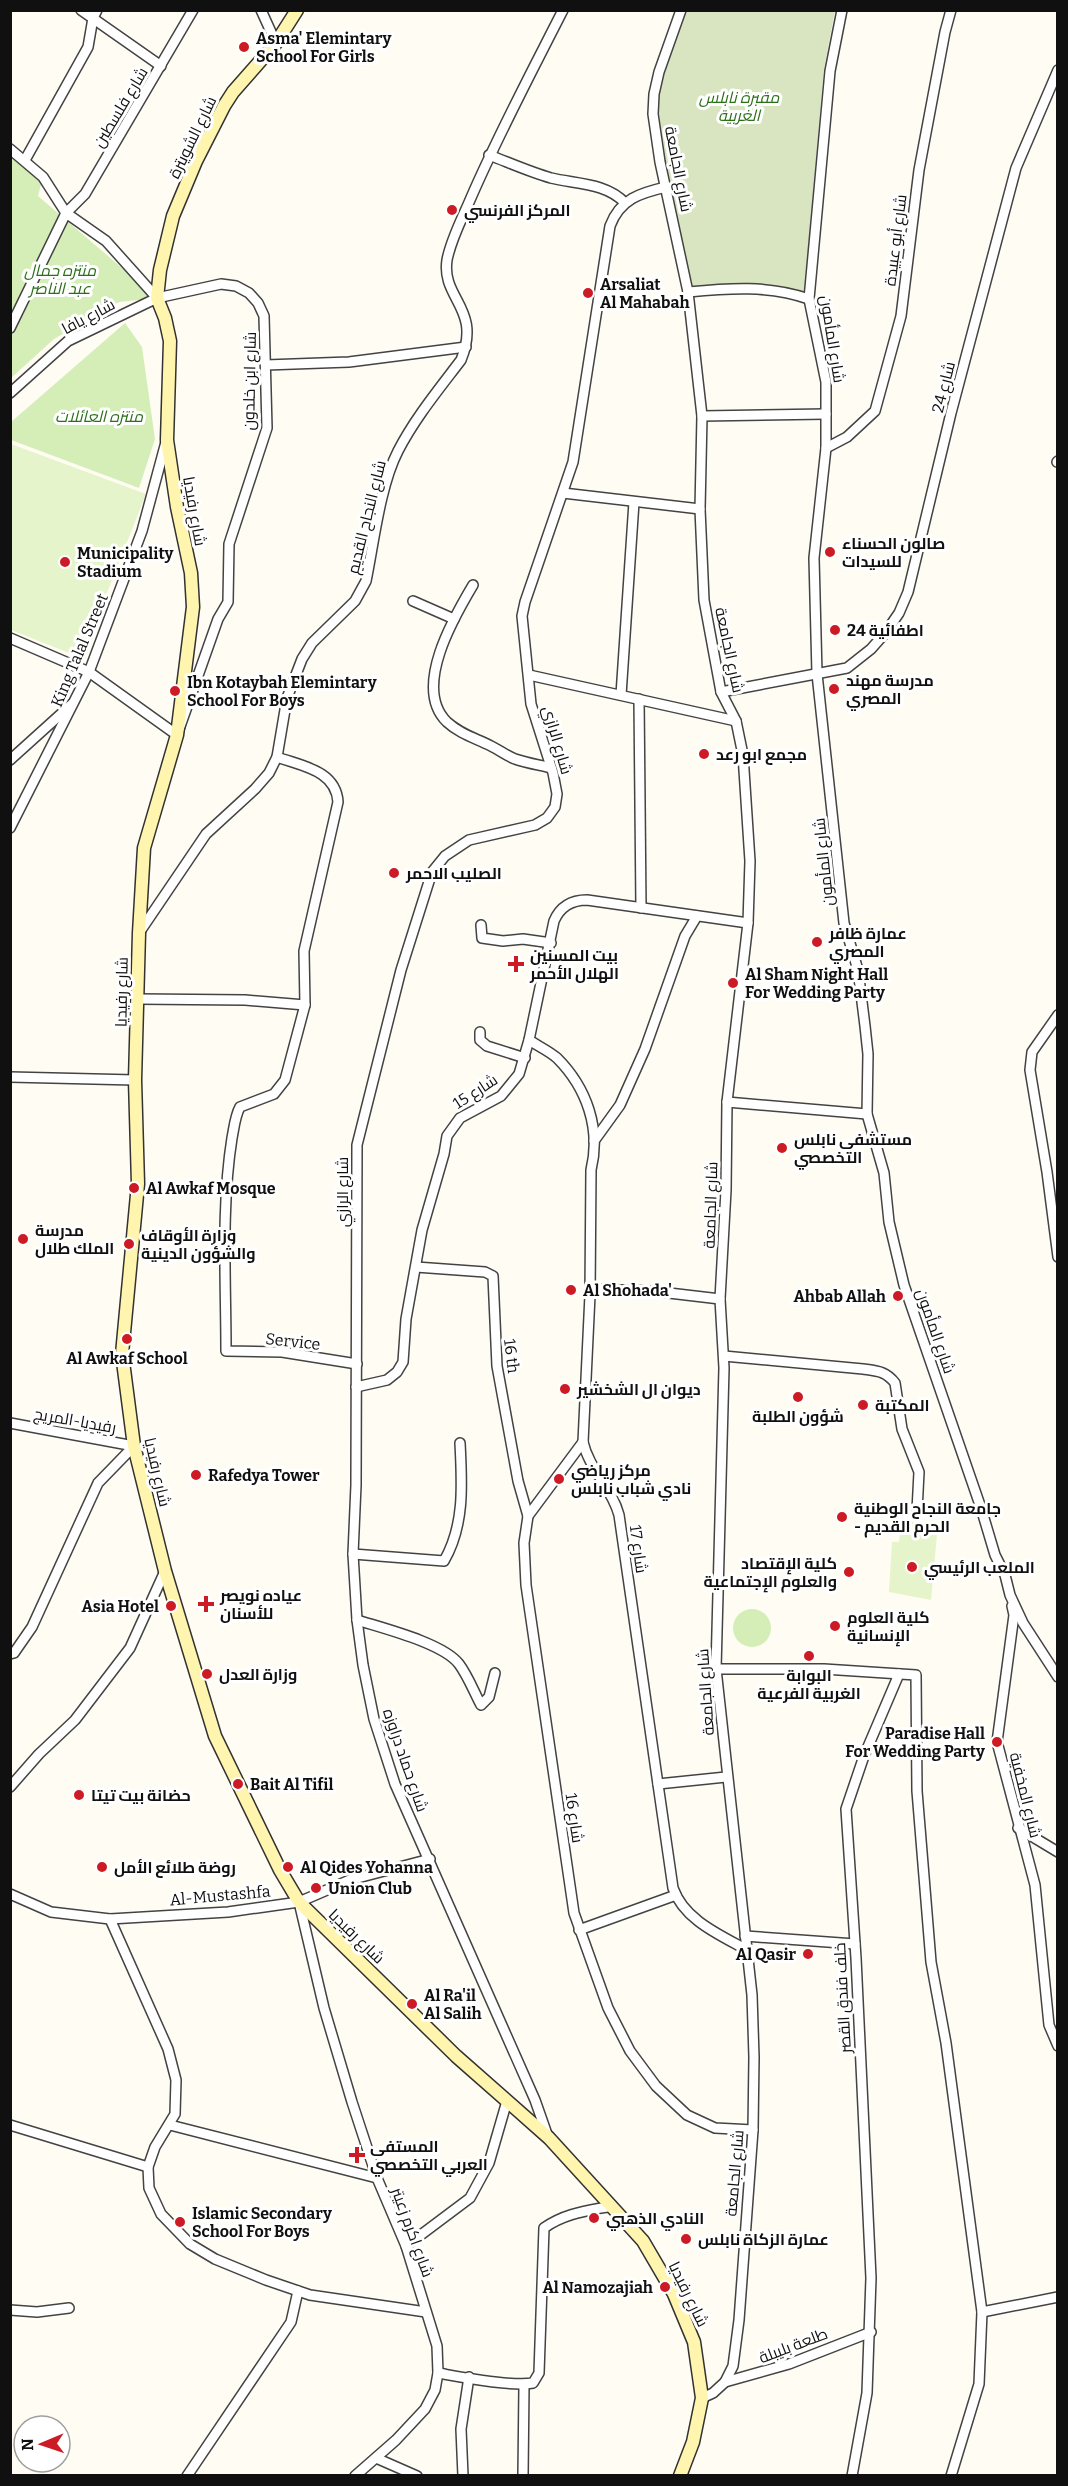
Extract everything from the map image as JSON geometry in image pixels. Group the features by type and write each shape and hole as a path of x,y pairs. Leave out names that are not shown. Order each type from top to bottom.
{"main road":[{"name":"شارع الشويترة","path":"157,298 160,270 173,216 196,161 233,92 276,43 297,10"},
{"name":"شارع رفيديا","path":"157,298 165,318 170,341 167,440 177,507 191,573 193,607 177,735 144,848 135,1080 138,1184 122,1353 134,1446 165,1571 215,1736 280,1870 299,1902 456,2056 549,2138 643,2241 674,2294 694,2342 702,2398 693,2442 680,2475"}],"street":[{"path":"81,10 95,14 161,66"},
{"name":"شارع فلسطين","path":"10,328 66,213 85,194 193,10"},
{"path":"261,10 276,43"},
{"name":"شارع النجاح القديم","path":"139,933 206,834 263,782 277,757 287,698 302,659 312,643 356,601 366,581 387,479 397,452 414,424 461,360 466,347 468,335 466,318 451,287 447,262 451,246 489,155 563,10"},
{"name":"شارع الجامعة","path":"681,10 654,94 656,137 688,292 702,416 700,510 704,600 721,692 736,721 743,755 749,825 748,923 727,1102 726,1190 720,1299 724,1356 716,1669 726,1777 747,1950 754,2047 753,2130 739,2320 733,2367 725,2382"},
{"name":"شارع المأمون","path":"842,10 830,71 809,299 826,382 826,448 814,558 817,674 844,923 858,970 865,1026 868,1054 867,1114 884,1173 891,1230 904,1285 981,1508 995,1556 1023,1623 1058,1677"},
{"name":"شارع أبو عبيدة","path":"826,448 847,437 875,411 901,316 919,170 951,10"},
{"path":"25,160 88,47 95,14"},
{"name":"شارع 24","path":"721,692 847,668 871,649 899,613 908,592 954,402 1016,168 1058,70"},
{"path":"10,149 43,177 66,213 106,241 157,298"},
{"path":"489,155 552,178 585,183 617,194 625,202 639,194 666,187"},
{"name":"شارع الرازي","path":"357,1364 357,1144 401,970 428,879 437,863 469,840 535,825 547,818 555,807 557,794 551,768 531,704 523,608 573,462 610,226 616,213 625,202"},
{"name":"شارع ابن خلدون","path":"157,298 221,284 236,286 249,293 258,303 264,316 267,428 229,544 228,602 218,619 177,735"},
{"path":"688,292 738,288 787,292 809,299"},
{"name":"شارع يافا","path":"10,393 68,341 157,298"},
{"path":"266,365 349,363 466,347"},
{"path":"702,416 826,414"},
{"name":"King Talal Street","path":"10,828 89,672 142,531 167,440"},
{"path":"562,493 700,510"},
{"path":"621,695 634,502"},
{"path":"473,585 454,619 439,654 435,676 436,699 445,720 461,734 514,758 551,768"},
{"path":"413,601 454,619"},
{"path":"10,638 89,672 177,735"},
{"path":"529,675 736,721"},
{"path":"639,699 641,908"},
{"path":"10,760 76,700"},
{"path":"138,999 245,1000 305,1005 304,951 337,795 333,784 325,775 277,757"},
{"name":"شارع 15","path":"356,1387 387,1380 401,1367 405,1355 406,1319 422,1230 450,1129 465,1114 501,1096 514,1082 525,1058 554,921 560,910 570,903 587,900 748,923"},
{"path":"594,1141 620,1105 645,1048 685,936 697,916"},
{"path":"481,925 482,938 523,939 551,943"},
{"name":"Service","path":"305,1005 295,1048 282,1086 274,1094 240,1107 236,1117 229,1157 226,1351 282,1352 357,1364"},
{"path":"1058,1015 1032,1052 1030,1070 1058,1257"},
{"path":"480,1032 480,1040 487,1046 525,1058"},
{"name":"شارع 17","path":"529,1040 556,1057 574,1079 588,1103 594,1141 591,1170 590,1289 583,1442 587,1457 613,1496 619,1515 676,1895"},
{"path":"10,1077 135,1080"},
{"path":"727,1102 867,1114"},
{"name":"16 th","path":"416,1266 485,1272 493,1276 497,1366 518,1481 528,1516"},
{"path":"590,1289 652,1291 720,1299"},
{"path":"724,1356 863,1369 884,1372 890,1376 895,1383 905,1439 919,1472 917,1511 922,1511"},
{"name":"شارع حماد دراوزه","path":"357,1364 353,1554 357,1620 366,1684 379,1736 402,1801 430,1859 535,2100 549,2138"},
{"name":"رفيديا-المريج","path":"10,1423 134,1446"},
{"name":"شارع 16","path":"583,1442 528,1516 524,1544 526,1586 574,1913 608,2008 630,2051 656,2086 687,2115 715,2128 753,2130"},
{"path":"353,1554 444,1561 453,1545 463,1492 460,1443"},
{"path":"10,1654 14,1653 32,1627 98,1484 134,1446"},
{"path":"10,1787 39,1754 75,1720 130,1648 165,1571"},
{"name":"شارع المخفية","path":"1008,1586 1014,1615 997,1742 1035,1885 1058,2046"},
{"path":"357,1620 404,1635 440,1650 458,1662 481,1705 489,1697 495,1673"},
{"path":"716,1669 824,1669 916,1675 917,1791 931,1962 946,2043 982,2312 980,2384 951,2475"},
{"name":"خلف فندق القصر","path":"852,2475 867,2393 871,2332 871,2278 855,1944 846,1809 864,1756 899,1674"},
{"path":"658,1784 726,1777"},
{"path":"1018,1828 1058,1852"},
{"name":"Al-Mustashfa","path":"10,1894 51,1912 110,1919 228,1912 299,1902 350,1880 430,1859"},
{"path":"579,1930 676,1895 704,1926 747,1950"},
{"name":"شارع اكرم زعيتر","path":"299,1902 324,2008 352,2102 377,2178 406,2246 437,2346 438,2373 435,2390 425,2409 414,2423 355,2475"},
{"path":"110,1919 171,2058 177,2091 175,2114 155,2147 148,2167 149,2188 156,2206 167,2222 190,2244 214,2259 298,2291 426,2312"},
{"path":"745,1936 855,1944"},
{"path":"406,2246 470,2198 489,2163 507,2101"},
{"path":"170,2125 377,2178"},
{"path":"10,2126 148,2167"},
{"path":"438,2373 524,2385 533,2383 539,2373 544,2228 569,2214 612,2206"},
{"path":"187,2475 291,2322 298,2291"},
{"path":"982,2312 1058,2297"},
{"path":"10,2310 37,2312 69,2308"},
{"name":"طلعة بليبلة","path":"725,2382 789,2364 871,2332"},
{"path":"463,2475 461,2429 469,2377"},
{"path":"702,2398 725,2382"},
{"path":"523,2475 524,2385"},
{"path":"376,2458 417,2475"}],"green space":[{"name":"مقبرة نابلس الغربية","path":"683,11 835,11 824,69 804,294 762,286 692,288 663,162 656,114 656,96"},
{"name":"منتزه جمال عبد الناصر","path":"11,151 43,177 38,196 157,298 119,302 54,339 11,378"},
{"name":"منتزه العائلات","path":"125,323 142,347 155,439 139,488 11,440 11,422"},
{"name":"Municipality Stadium","path":"11,444 146,494 84,651 74,655 11,630"},
{"name":"الملعب الرئيسي","path":"901,1521 938,1524 931,1600 889,1592 892,1542 899,1542"},
{"path":"752,1609 766,1614 771,1628 766,1642 752,1647 738,1642 733,1628 738,1614"}],"place":[{"name":"Asma' Elemintary School For Girls","path":"244,47"},
{"name":"المركز الفرنسي","path":"452,210"},
{"name":"Arsaliat Al Mahabah","path":"588,293"},
{"name":"صالون الحسناء للسيدات","path":"830,552"},
{"name":"Municipality Stadium","path":"65,562"},
{"name":"اطفائية 24","path":"835,630"},
{"name":"مدرسة مهند المصري","path":"834,689"},
{"name":"Ibn Kotaybah Elemintary School For Boys","path":"175,691"},
{"name":"مجمع ابو رعد","path":"704,754"},
{"name":"الصليب الاحمر","path":"394,873"},
{"name":"عمارة ظافر المصري","path":"817,942"},
{"name":"بيت المسنين الهلال الأحمر","path":"516,964"},
{"name":"Al Sham Night Hall For Wedding Party","path":"733,983"},
{"name":"مستشفى نابلس التخصصي","path":"782,1148"},
{"name":"Al Awkaf Mosque","path":"134,1188"},
{"name":"مدرسة الملك طلال","path":"23,1239"},
{"name":"وزارة الأوقاف والشؤون الدينية","path":"129,1244"},
{"name":"Al Shohada'","path":"571,1290"},
{"name":"Ahbab Allah","path":"898,1296"},
{"name":"Al Awkaf School","path":"127,1339"},
{"name":"ديوان ال الشخشير","path":"565,1389"},
{"name":"شؤون الطلبة","path":"798,1397"},
{"name":"المكتبة","path":"863,1405"},
{"name":"Rafedya Tower","path":"196,1475"},
{"name":"مركز رياضي نادي شباب نابلس","path":"559,1479"},
{"name":"جامعة النجاح الوطنية - الحرم القديم","path":"842,1517"},
{"name":"الملعب الرئيسي","path":"912,1567"},
{"name":"كلية الإقتصاد والعلوم الإجتماعية","path":"849,1572"},
{"name":"عياده نويصر للأسنان","path":"206,1604"},
{"name":"Asia Hotel","path":"171,1606"},
{"name":"كلية العلوم الإنسانية","path":"835,1626"},
{"name":"البوابة الغربية الفرعية","path":"809,1656"},
{"name":"وزارة العدل","path":"207,1674"},
{"name":"Paradise Hall For Wedding Party","path":"997,1742"},
{"name":"Bait Al Tifil","path":"238,1784"},
{"name":"حضانة بيت تيتا","path":"79,1795"},
{"name":"روضة طلائع الأمل","path":"102,1867"},
{"name":"Al Qides Yohanna","path":"288,1867"},
{"name":"Union Club","path":"316,1888"},
{"name":"Al Qasir","path":"808,1954"},
{"name":"Al Ra'il Al Salih","path":"412,2004"},
{"name":"المستفى العربي التخصصي","path":"357,2155"},
{"name":"النادي الذهبي","path":"594,2218"},
{"name":"Islamic Secondary School For Boys","path":"180,2222"},
{"name":"عمارة الزكاة نابلس","path":"686,2239"},
{"name":"Al Namozajiah","path":"665,2287"}]}
